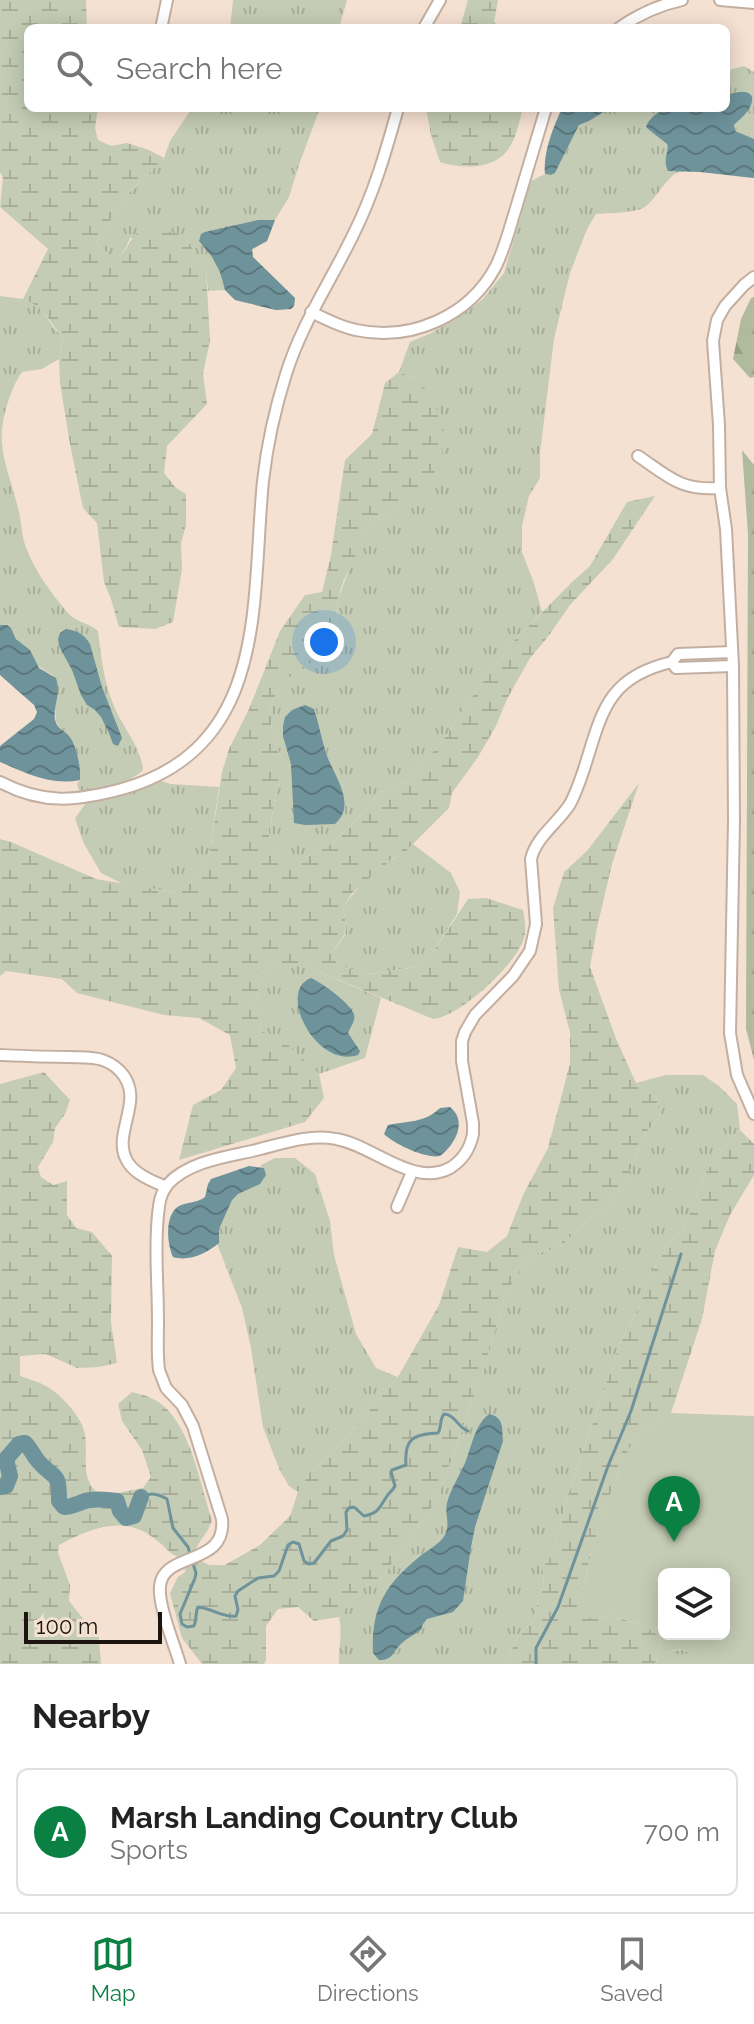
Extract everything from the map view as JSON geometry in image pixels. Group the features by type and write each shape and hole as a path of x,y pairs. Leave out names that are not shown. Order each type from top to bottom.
{"street":[{"path":"162,24 167,0"},
{"path":"426,24 440,0"},
{"path":"625,24 654,8 682,0"},
{"path":"720,0 754,3"},
{"path":"0,782 42,797 93,797 133,786 162,773 197,750 219,723 236,689 249,642 256,598 264,477 287,373 311,312 354,233 379,176 397,112"},
{"path":"311,312 358,331 395,333 427,326 466,304 489,278 502,253 545,112"},
{"path":"754,277 725,306 714,329 713,341 733,666 730,1033 737,1075 754,1114"},
{"path":"638,456 686,486 702,490 720,488"},
{"path":"180,1664 161,1601 163,1576 182,1562 211,1549 223,1527 193,1426 182,1405 166,1388 159,1370 159,1204 166,1187 177,1176 222,1158 310,1139 329,1138 349,1142 412,1172 426,1174 445,1171 460,1160 471,1145 473,1123 462,1061 462,1041 475,1015 513,976 530,951 536,924 533,850 577,791 610,698 629,679 672,662 678,654 732,652"},
{"path":"699,653 699,667"},
{"path":"672,662 676,668 733,666"},
{"path":"0,1055 97,1058 115,1067 128,1082 131,1092 123,1137 125,1157 134,1170 166,1187"},
{"path":"397,1207 412,1172"}],"green space":[{"path":"0,0 86,0 87,24 24,24 24,112 97,112 95,128 98,140 111,146 127,143 164,158 126,196 97,242 111,258 117,257 138,233 160,229 185,236 206,270 210,340 203,374 207,404 167,446 164,473 176,488 186,494 186,525 181,543 182,569 173,622 155,629 119,627 104,582 97,523 83,508 70,444 60,383 59,359 63,337 42,311 23,299 48,249 0,207 3,178 0,172"},
{"path":"233,0 347,0 340,24 230,24"},
{"path":"468,0 498,0 494,22 497,24 461,24"},
{"path":"744,66 754,72 754,178 697,171 679,172 645,207 629,212 596,214 570,273 554,339 540,453 540,478 529,496 522,526 522,552 542,612 510,645 446,736 408,782 380,792 331,844 305,857 279,857 269,839 275,796 281,781 281,758 272,731 270,706 283,681 303,669 337,622 338,599 363,533 376,518 397,508 418,379 399,372 410,342 456,319 483,299 504,273 531,181 555,173 579,125 604,112 730,112 730,70"},
{"path":"189,112 319,112 289,197 267,241 252,250 253,257 295,298 291,309 276,310 235,300 225,290 208,291 206,270 185,236 130,238 123,252 115,258 102,250 97,242 126,196 164,158 170,141"},
{"path":"427,112 522,112 510,147 501,157 485,165 466,167 440,162"},
{"path":"0,296 23,299 40,306 63,337 59,359 42,369 22,372 18,378 5,415 2,442 31,559 67,612 98,631 103,670 111,697 142,762 143,770 137,775 94,791 79,790 77,784 80,780 69,736 56,722 53,675 28,655 11,628 0,625"},
{"path":"754,297 754,377 750,378 733,359 741,319"},
{"path":"399,372 418,379 444,421 442,462 419,493 376,518 363,533 343,582 338,599 337,622 324,651 283,681 270,706 272,731 281,758 281,781 275,796 269,838 279,857 305,857 331,844 380,792 408,782 446,736 510,645 590,566 627,502 655,496 613,559 570,605 530,658 496,726 452,793 449,808 404,853 392,859 352,893 343,908 345,932 332,952 337,964 367,975 415,967 432,954 468,899 486,898 523,910 525,933 518,951 471,1000 433,1019 313,969 277,962 264,971 255,1001 261,1031 283,1040 319,1074 324,1098 305,1122 179,1160 193,1105 221,1090 236,1068 230,1035 199,1018 164,1015 77,993 62,979 6,971 0,976 0,839 96,879 173,892 188,885 209,857 222,772 229,749 249,709 280,631 305,595 322,592 331,555 345,460 372,434 385,383"},
{"path":"742,450 754,465 754,1060 746,1029 748,534"},
{"path":"161,781 219,787 209,857 188,885 173,892 123,884 101,873 83,842 75,818 86,803"},
{"path":"639,783 612,864 590,967 636,1083 656,1097 660,1117 646,1132 629,1173 608,1209 587,1220 560,1247 534,1254 519,1271 504,1298 486,1363 437,1500 381,1579 361,1589 339,1617 314,1621 298,1607 278,1609 266,1626 264,1664 202,1664 182,1638 170,1593 178,1577 185,1572 186,1566 199,1560 209,1565 225,1565 260,1545 290,1516 298,1492 310,1472 329,1457 398,1377 439,1305 458,1247 487,1252 507,1236 523,1195 548,1148 570,1063 570,1032 559,990 553,908 564,872 587,851"},
{"path":"413,844 451,873 460,892 457,914 432,954 415,967 366,975 337,964 332,952 346,932 343,908 372,875"},
{"path":"277,962 313,969 381,998 365,1058 319,1074 283,1041 261,1031 255,1001 264,971"},
{"path":"44,1072 70,1100 55,1128 53,1142 38,1167 41,1177 53,1185 67,1181 67,1215 76,1228 92,1232 112,1256 111,1322 117,1363 77,1368 46,1354 20,1356 20,1376 54,1391 77,1416 86,1441 88,1480 102,1496 143,1488 151,1477 142,1450 122,1421 118,1404 132,1392 164,1406 184,1434 212,1520 195,1551 180,1558 144,1531 120,1525 95,1529 59,1545 58,1553 70,1585 69,1601 84,1620 98,1628 101,1664 0,1664 0,1084"},
{"path":"666,1075 703,1075 719,1086 737,1104 740,1130 706,1172 684,1229 666,1247 620,1344 566,1501 553,1554 543,1567 544,1586 538,1598 535,1619 518,1636 505,1664 339,1664 339,1617 361,1589 381,1579 437,1500 486,1363 504,1298 519,1271 534,1254 560,1247 587,1220 608,1209 629,1173 646,1132 660,1117 656,1097 636,1083"},
{"path":"740,1130 754,1144 754,1175 730,1215 715,1251 702,1319 671,1413 634,1440 622,1463 605,1508 573,1617 601,1618 609,1615 651,1630 658,1635 661,1644 655,1664 505,1664 518,1636 535,1619 538,1598 544,1586 543,1567 553,1554 566,1501 620,1344 652,1273 666,1247 684,1229 706,1172"},
{"path":"275,1158 295,1158 315,1174 330,1221 334,1255 356,1334 376,1368 398,1377 329,1457 310,1472 298,1492 289,1486 280,1471 263,1427 242,1308 216,1241 218,1224 236,1192 264,1176 261,1165"},
{"path":"671,1413 754,1416 754,1664 697,1664 694,1657 684,1650 673,1650 656,1660 660,1640 730,1640 730,1568 658,1568 658,1635 636,1623 609,1615 572,1618 583,1591 605,1508 634,1440"},
{"path":"683,1650 695,1658 697,1664 655,1664 662,1654"}],"water":[{"path":"739,92 752,96 749,109 734,125 735,131 754,139 754,178 668,171 667,144 646,127 652,118 660,112 730,112 730,94"},
{"path":"560,112 604,112 579,125 555,173 551,175 545,174 545,166 552,132"},
{"path":"258,220 275,220 267,241 252,249 253,257 295,298 291,309 276,310 235,300 225,290 220,272 199,241 205,232"},
{"path":"0,625 11,628 16,639 30,650 39,668 56,678 56,723 74,745 80,780 49,780 0,762 0,746 34,719 37,712 34,705 0,675"},
{"path":"66,629 80,634 90,644 102,687 122,738 118,746 113,744 101,717 81,695 59,646 60,633"},
{"path":"305,705 314,709 326,753 342,789 344,808 335,824 294,823 291,764 283,726 285,717 292,710"},
{"path":"311,978 335,993 351,1009 354,1019 348,1033 360,1051 358,1055 342,1056 328,1051 306,1027 299,1012 298,997 301,986"},
{"path":"450,1107 459,1126 455,1139 440,1156 410,1150 384,1134 388,1125 422,1119 440,1108"},
{"path":"249,1166 264,1168 266,1175 260,1184 232,1200 219,1229 219,1243 198,1256 173,1257 168,1230 174,1210 205,1197 211,1179"},
{"path":"489,1414 500,1420 503,1441 475,1527 463,1601 453,1612 427,1619 421,1630 401,1644 391,1656 379,1660 373,1653 373,1637 382,1599 397,1577 446,1534 449,1498 477,1430"}],"waterway":[{"path":"536,1664 536,1648 558,1607 631,1411 681,1254"},
{"path":"141,1497 154,1494 167,1499 173,1528 188,1547 196,1573 180,1614 182,1624 194,1626 198,1607 236,1616 235,1596 238,1591 258,1578 274,1576 279,1571 288,1545 293,1542 299,1544 304,1561 314,1563 331,1541 343,1536 347,1530 346,1512 349,1508 354,1507 364,1516 376,1512 395,1486 392,1470 406,1465 409,1444 416,1437 438,1433 444,1414 468,1431"},
{"path":"0,1487 6,1486 10,1476 6,1459 19,1444 25,1443 38,1461 55,1476 59,1501 64,1507 90,1500 117,1501 126,1518 134,1516 141,1497"}],"place":[{"name":"Marsh Landing Country Club","path":"674,1542"}]}
